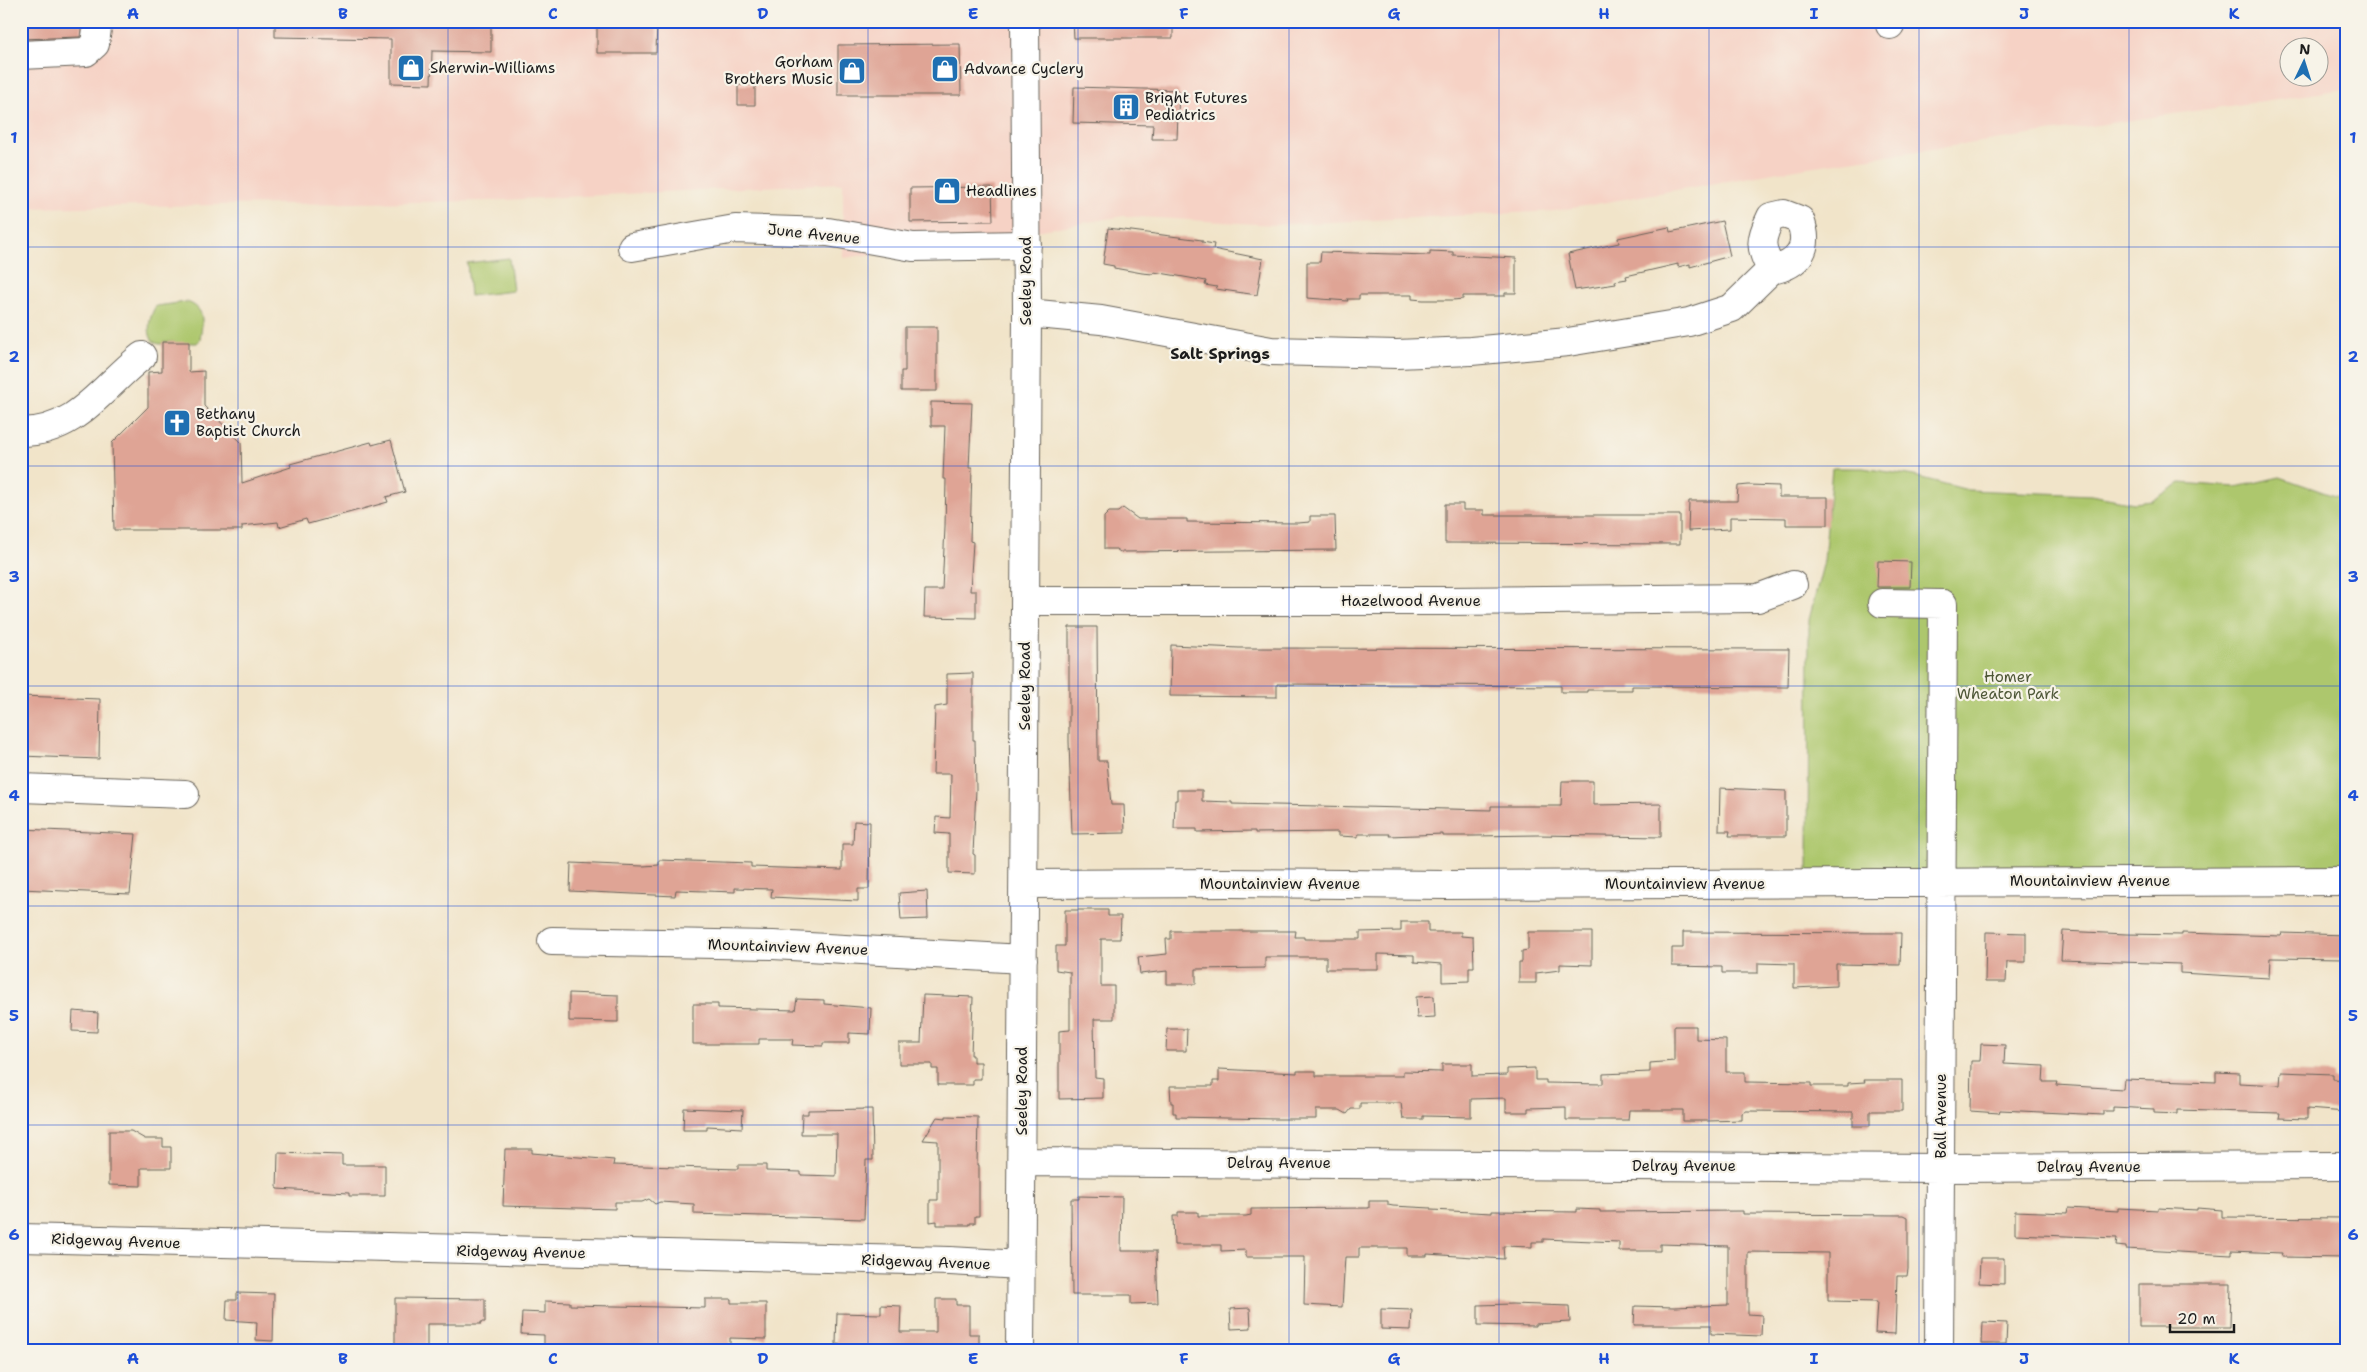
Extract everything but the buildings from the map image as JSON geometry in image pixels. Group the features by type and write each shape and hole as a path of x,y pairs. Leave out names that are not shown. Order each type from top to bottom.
{"street":[{"path":"21,55 86,52 90,50 97,36 98,21"},
{"name":"Seeley Road","path":"1020,1351 1027,313 1024,21"},
{"name":"June Avenue","path":"632,247 735,229 828,232 913,247 1027,244"},
{"path":"1027,313 1101,320 1272,351 1397,354 1471,351 1568,342 1689,322 1732,308 1771,270"},
{"path":"21,432 47,429 71,420 92,404 142,356"},
{"name":"Hazelwood Avenue","path":"1026,601 1454,601 1758,598 1793,585"},
{"name":"Ball Avenue","path":"1882,603 1942,604 1943,882 1939,1351"},
{"path":"21,788 185,794"},
{"name":"Mountainview Avenue","path":"1024,884 1229,883 1447,886 2346,881"},
{"name":"Mountainview Avenue","path":"552,941 773,945 1023,959"},
{"name":"Delray Avenue","path":"1022,1162 1941,1168 2346,1166"},
{"name":"Ridgeway Avenue","path":"21,1238 950,1261 1021,1266"}],"shaded area":[{"path":"21,21 2346,21 2346,89 1808,167 1555,211 1273,225 1123,216 996,238 843,258 843,183 486,201 21,208"}],"green space":[{"path":"509,258 513,291 470,296 467,263"},
{"path":"187,302 198,308 202,317 200,340 197,343 163,342 162,344 152,340 149,330 151,317 156,306"},
{"name":"Homer Wheaton Park","path":"1832,468 1863,468 1914,476 1968,490 2091,495 2134,503 2152,501 2180,483 2236,487 2280,477 2346,500 2346,881 1808,883 1809,620 1824,561"}],"place":[{"name":"Sherwin-Williams","path":"411,68"},
{"name":"Advance Cyclery","path":"945,69"},
{"name":"Gorham Brothers Music","path":"852,71"},
{"name":"Bright Futures Pediatrics","path":"1126,107"},
{"name":"Headlines","path":"947,191"},
{"name":"Bethany Baptist Church","path":"177,423"}],"district":[{"name":"Salt Springs","path":"1220,353"}]}
